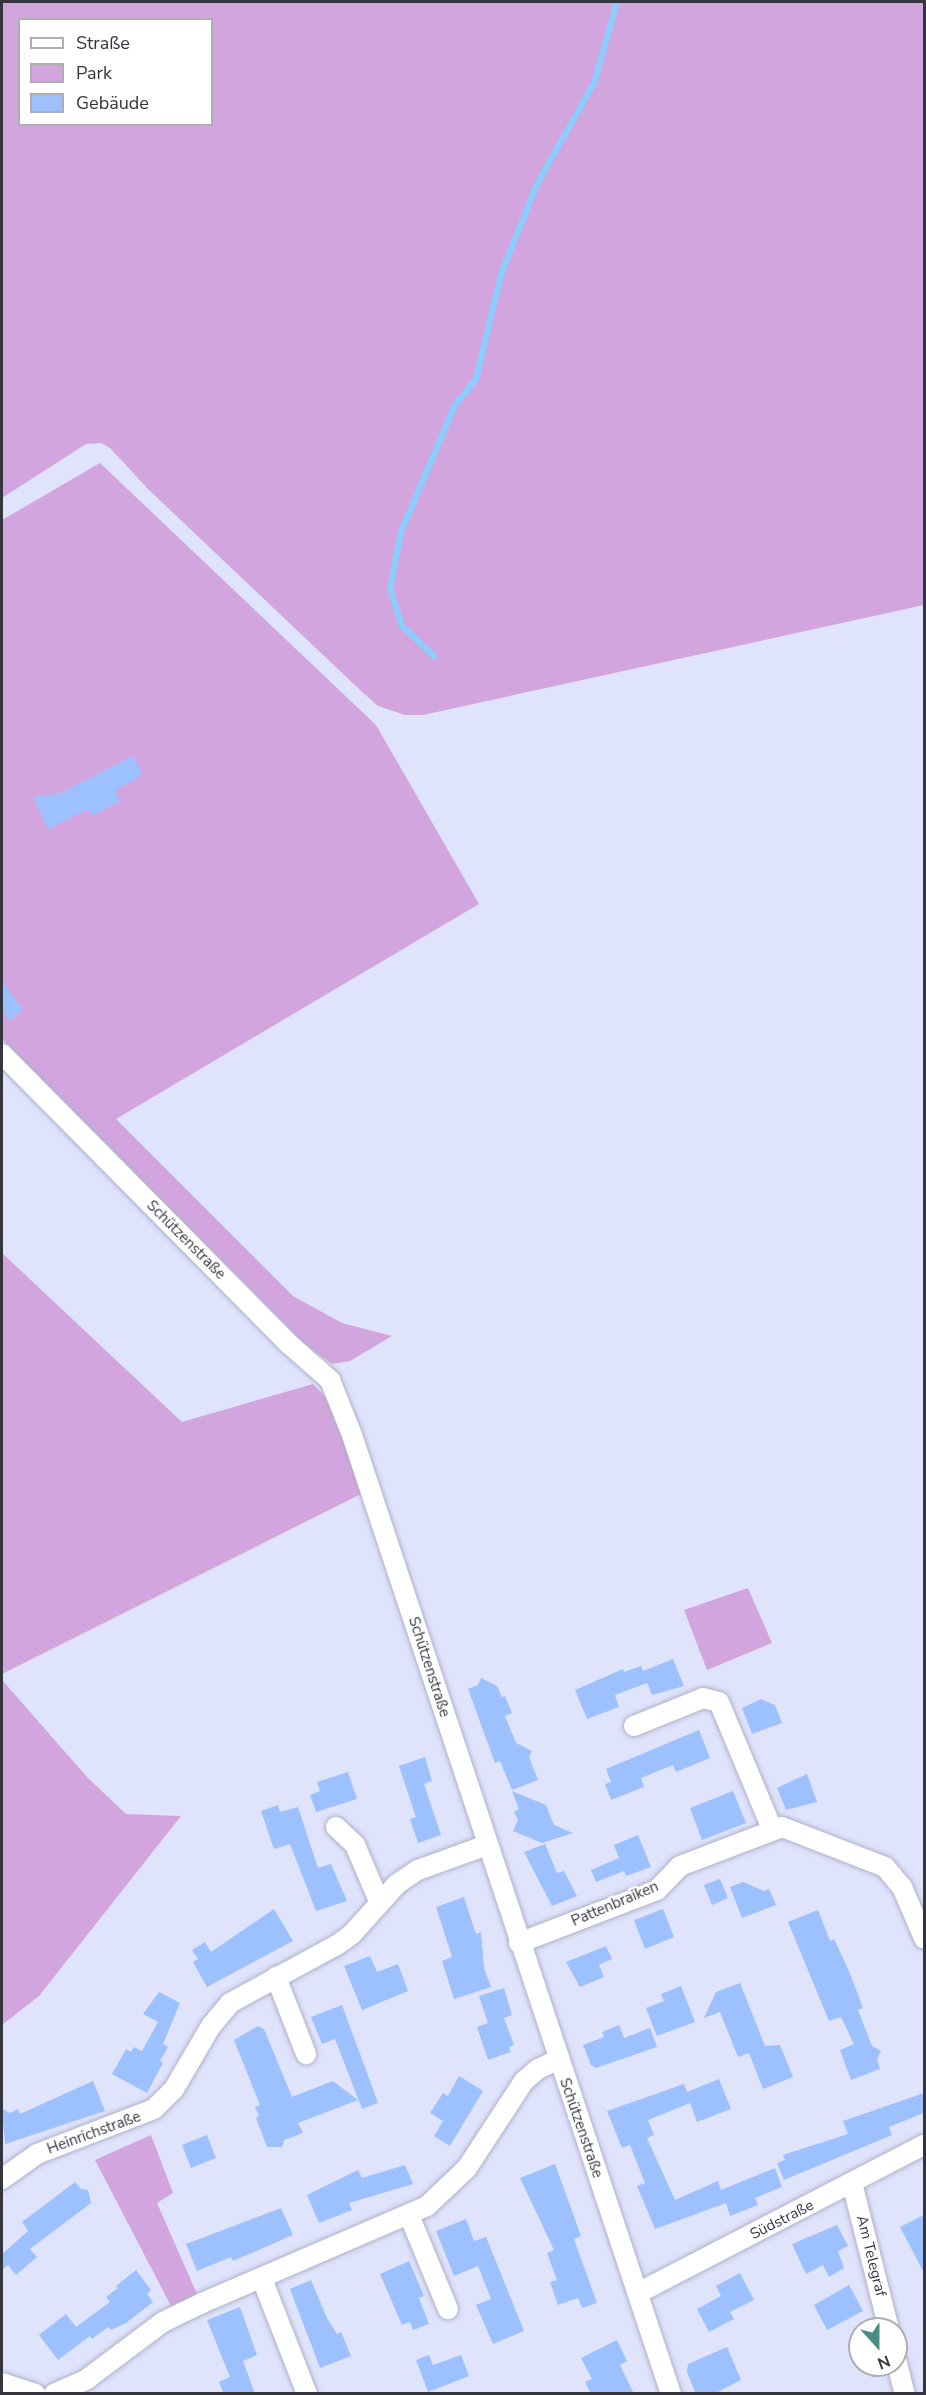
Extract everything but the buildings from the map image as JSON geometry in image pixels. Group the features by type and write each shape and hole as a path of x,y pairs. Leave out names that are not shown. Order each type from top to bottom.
{"street":[{"name":"Schützenstraße","path":"2,1054 289,1344 330,1380 356,1446 557,2060 671,2394"},
{"path":"634,1726 703,1698 719,1702 772,1829 782,1827 885,1867 902,1887 924,1938"},
{"path":"336,1827 355,1845 379,1901"},
{"name":"Pattenbraiken","path":"519,1943 657,1890 680,1866 772,1829"},
{"name":"Heinrichstraße","path":"2,2179 37,2154 154,2109 174,2089 219,2013 276,1977 352,1934 379,1901 418,1870 487,1845"},
{"path":"276,1977 306,2054"},
{"path":"54,2394 87,2379 163,2322 409,2215 454,2183 524,2081 538,2068 557,2060"},
{"name":"Südstraße","path":"638,2293 924,2145"},
{"name":"Am Telegraf","path":"852,2183 886,2317"},
{"path":"409,2215 448,2309"},
{"path":"262,2279 307,2394"},
{"path":"901,2377 905,2394"},
{"path":"2,2383 35,2394"}],"green space":[{"path":"2,2 924,2 924,605 423,715 405,715 378,706 360,690 148,489 110,448 101,443 86,444 2,498"},
{"path":"100,463 376,725 479,904 116,1119 293,1296 342,1323 392,1336 350,1361 332,1364 306,1345 2,1039 2,520"},
{"path":"2,1253 182,1422 313,1384 331,1403 361,1494 2,1674"},
{"path":"748,1588 772,1643 707,1670 684,1610"},
{"path":"2,1680 87,1777 126,1814 181,1816 39,1996 2,2025"},
{"path":"151,2135 173,2193 157,2203 197,2294 171,2306 95,2160"}],"waterway":[{"path":"434,656 402,626 390,589 401,532 455,405 476,379 501,274 538,182 594,83 617,2"}]}
